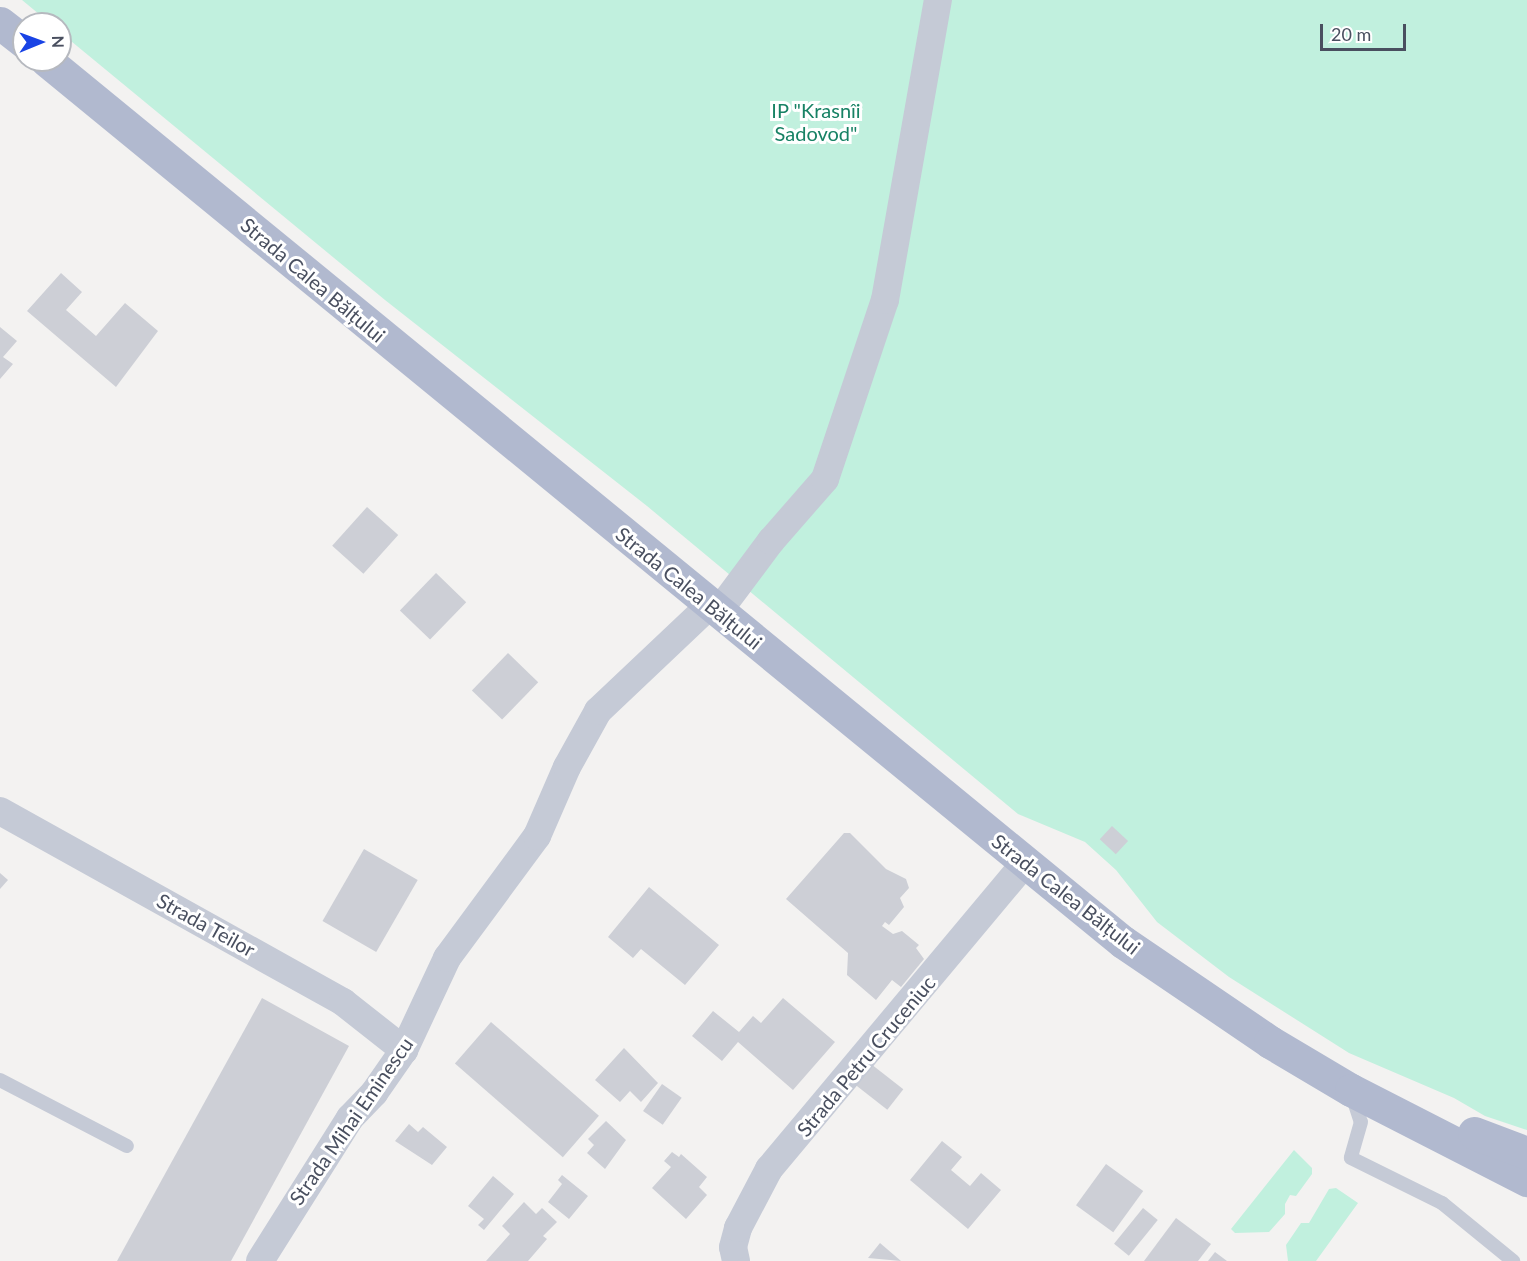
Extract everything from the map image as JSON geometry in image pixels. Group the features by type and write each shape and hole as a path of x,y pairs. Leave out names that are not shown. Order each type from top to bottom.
{"main road":[{"path":"0,23 12,32"},
{"name":"Strada Calea Bălțului","path":"61,72 1122,942 1270,1042 1351,1090 1527,1180"},
{"path":"1351,1090 1401,1100 1527,1154"}],"street":[{"name":"Strada Mihai Eminescu","path":"260,1261 350,1118 374,1093 404,1050 447,958 537,836 567,767 598,711 714,608 825,479 885,300 938,0"},
{"name":"Strada Teilor","path":"0,811 344,1002 404,1050"},
{"name":"Strada Petru Cruceniuc","path":"736,1261 733,1247 738,1228 769,1169 1025,863"}],"lane":[{"path":"0,1080 127,1146"},
{"path":"1351,1090 1361,1122 1351,1158 1442,1203 1513,1261"}],"green space":[{"name":"IP \"Krasnîi Sadovod\"","path":"22,0 1527,0 1527,1130 1485,1116 1454,1098 1349,1053 1229,977 1157,922 1116,870 1085,842 1018,814 647,506 385,300 72,42 72,12 36,12"},
{"path":"1294,1150 1312,1168 1312,1174 1296,1196 1290,1195 1285,1204 1285,1214 1269,1232 1235,1233 1231,1229"},
{"path":"1336,1188 1358,1203 1316,1261 1288,1261 1286,1245 1301,1223 1309,1223 1329,1189"}],"building":[{"path":"61,273 82,292 66,310 96,336 125,303 158,331 116,387 27,311"},
{"path":"0,327 17,341 3,357 13,364 0,379"},
{"path":"367,507 398,535 363,574 332,546"},
{"path":"436,573 466,602 430,640 400,610"},
{"path":"508,653 538,682 502,720 472,690"},
{"path":"1112,826 1128,841 1116,854 1100,839"},
{"path":"844,833 850,833 886,869 906,879 909,888 900,898 904,907 889,925 885,922 882,926 893,934 902,931 919,945 916,948 924,959 901,987 892,980 876,1000 847,975 848,953 786,899"},
{"path":"364,849 418,880 376,952 322,921"},
{"path":"0,873 8,880 0,889"},
{"path":"649,887 719,945 685,985 641,949 633,958 608,937"},
{"path":"262,998 349,1046 231,1261 117,1261"},
{"path":"783,998 835,1042 793,1090 738,1042 722,1061 692,1036 713,1011 739,1032 753,1016 761,1023"},
{"path":"491,1022 599,1116 563,1157 455,1064"},
{"path":"624,1048 658,1083 641,1102 630,1091 620,1102 595,1080"},
{"path":"871,1064 903,1089 887,1110 855,1084"},
{"path":"662,1084 682,1098 663,1125 643,1111"},
{"path":"606,1121 626,1140 605,1169 587,1153 594,1145 588,1139"},
{"path":"409,1124 418,1132 423,1127 447,1147 432,1165 395,1141"},
{"path":"942,1141 962,1157 951,1170 970,1186 981,1173 1001,1190 968,1229 910,1180"},
{"path":"672,1152 679,1157 681,1154 707,1177 699,1187 707,1195 686,1219 652,1188 671,1167 664,1161"},
{"path":"1106,1164 1143,1191 1113,1232 1076,1205"},
{"path":"562,1175 588,1196 569,1219 548,1202 562,1184 558,1180"},
{"path":"493,1176 514,1194 484,1230 478,1225 484,1219 468,1206"},
{"path":"524,1202 536,1214 542,1208 557,1222 543,1236 547,1239 528,1261 486,1261 510,1234 502,1226"},
{"path":"1143,1208 1158,1220 1129,1256 1114,1244"},
{"path":"1176,1218 1211,1244 1198,1261 1144,1261"},
{"path":"880,1243 901,1261 868,1258"},
{"path":"1215,1252 1227,1261 1208,1261"}]}
